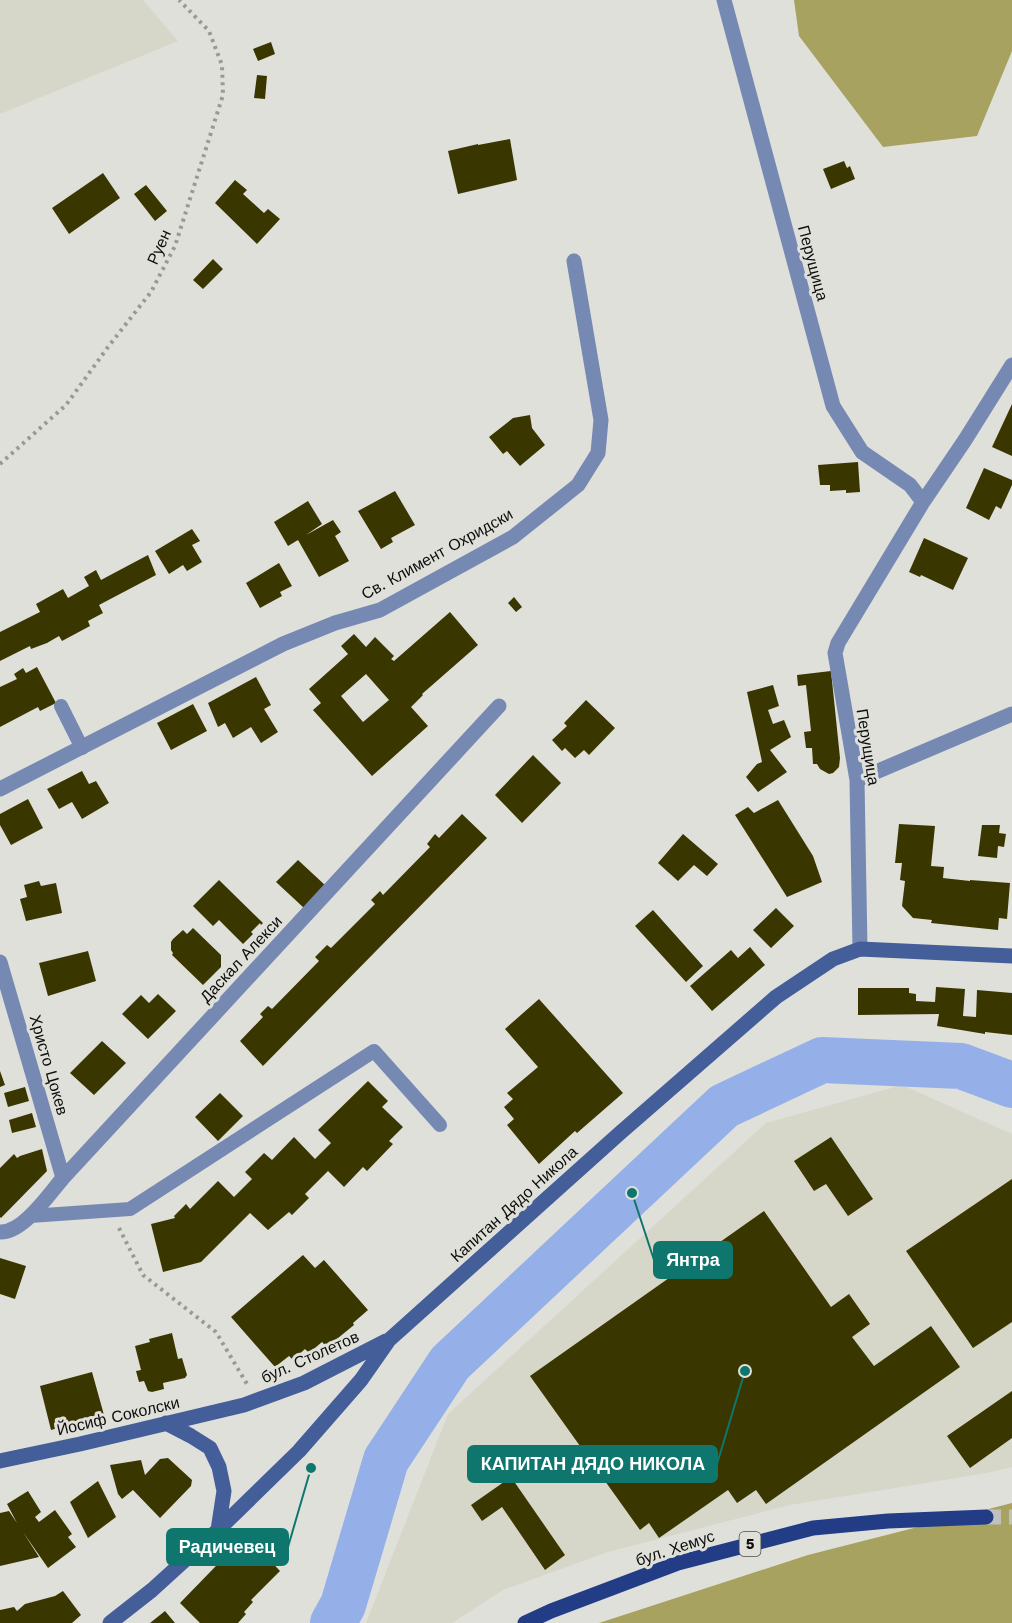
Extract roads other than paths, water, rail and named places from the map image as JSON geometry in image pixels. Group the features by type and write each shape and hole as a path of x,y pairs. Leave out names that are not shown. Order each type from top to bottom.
{"main road":[{"name":"бул. Хемус","path":"525,1623 678,1563 813,1528 888,1521 986,1517"}],"street":[{"name":"Перущица","path":"724,0 833,406 862,452 909,485 923,502"},
{"name":"Св. Климент Охридски","path":"0,789 284,644 335,623 380,610 513,537 578,485 598,453 601,420 574,261"},
{"name":"Перущица","path":"860,950 857,780 835,652 838,643 923,502 1012,365"},
{"name":"Даскал Алекси","path":"3,1232 19,1226 30,1216 499,706"},
{"path":"857,780 1012,714"},
{"name":"Капитан Дядо Никола","path":"110,1623 152,1590 218,1530 298,1451 361,1380 389,1340 776,997 833,959 860,950 1012,956"},
{"name":"Христо Цокев","path":"0,962 63,1178"},
{"name":"бул. Столетов","path":"251,1402 304,1383 389,1340"},
{"name":"Йосиф Соколски","path":"0,1461 251,1402"},
{"path":"165,1424 210,1448 219,1467 224,1491 218,1530"}],"lane":[{"path":"61,706 82,748"},
{"path":"30,1216 130,1209 374,1051 441,1125"}],"waterway":[{"path":"333,1623 343,1605 386,1460 450,1363 724,1106 822,1060 961,1066 1012,1085"}],"tunnel":[{"path":"986,1517 1012,1517"}],"place":[{"name":"Янтра","path":"632,1193"},
{"name":"КАПИТАН ДЯДО НИКОЛА","path":"745,1371"},
{"name":"Радичевец","path":"311,1468"}]}
